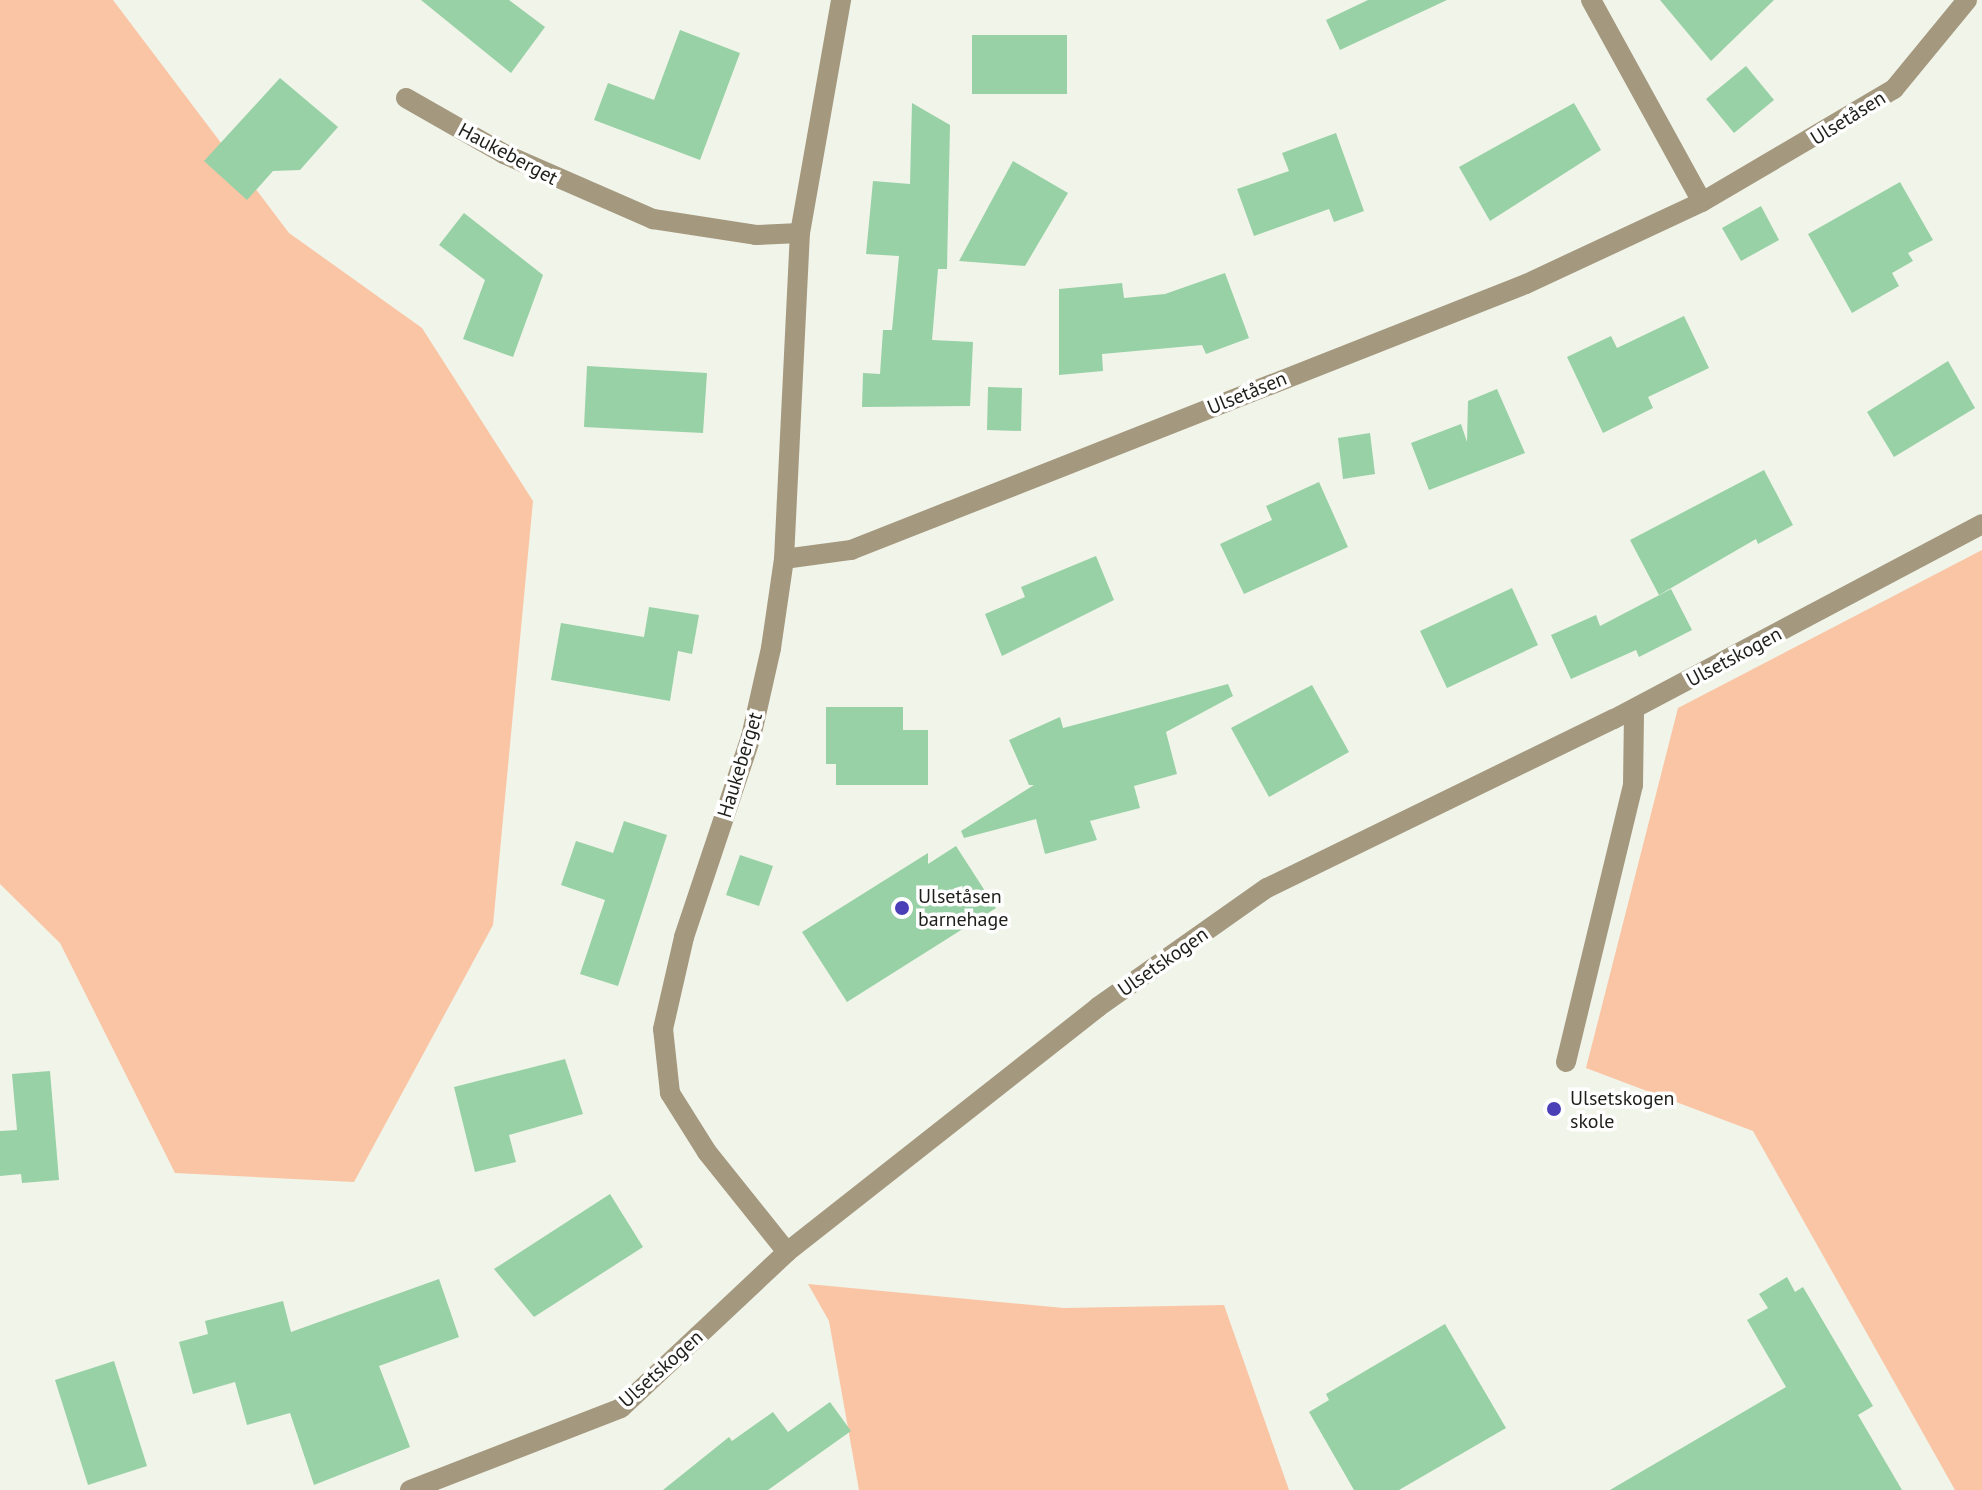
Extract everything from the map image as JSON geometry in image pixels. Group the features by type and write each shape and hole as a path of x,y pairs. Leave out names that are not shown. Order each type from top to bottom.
{"street":[{"name":"Haukeberget","path":"787,1252 707,1152 670,1093 663,1064 670,987 751,737 784,559 800,233 841,0"},
{"path":"1591,0 1702,202"},
{"name":"Ulsetåsen","path":"784,559 851,550 1526,284 1702,202 1894,89 1967,0"},
{"name":"Haukeberget","path":"406,98 504,154 653,219 756,235 800,233"},
{"name":"Ulsetskogen","path":"410,1490 621,1408 787,1252 1098,1007 1267,888 1634,709 1982,524"},
{"path":"1566,1062 1633,785 1634,709"}],"shaded area":[{"path":"0,0 113,0 289,233 422,328 533,501 493,925 354,1182 175,1173 60,943 0,884"},
{"path":"1982,550 1982,1490 1955,1490 1753,1131 1586,1068 1678,708"},
{"path":"808,1284 1064,1308 1224,1305 1289,1490 859,1490 829,1321"}],"building":[{"path":"421,0 509,0 545,27 511,73"},
{"path":"1368,0 1447,0 1340,50 1326,20"},
{"path":"1660,0 1774,0 1711,61"},
{"path":"680,30 740,53 700,160 594,120 608,83 654,100"},
{"path":"972,35 1067,35 1067,94 972,94"},
{"path":"1746,66 1774,100 1734,133 1706,99"},
{"path":"280,78 338,127 300,170 273,171 247,200 204,161"},
{"path":"912,103 950,125 947,269 938,269 932,340 973,342 970,406 862,407 863,373 880,374 883,330 892,330 899,256 866,254 873,181 910,184"},
{"path":"1574,103 1601,150 1490,221 1459,167"},
{"path":"1336,133 1364,211 1334,222 1329,209 1254,236 1237,189 1289,171 1282,153"},
{"path":"1013,161 1068,193 1025,266 959,261"},
{"path":"1900,182 1933,240 1908,253 1913,261 1892,273 1899,286 1852,313 1808,234"},
{"path":"1761,206 1779,240 1741,261 1722,228"},
{"path":"464,213 543,275 513,357 463,339 485,280 439,245"},
{"path":"1225,273 1249,338 1206,354 1202,345 1102,354 1103,371 1059,375 1059,289 1122,283 1124,298 1165,294"},
{"path":"1684,316 1709,368 1648,397 1653,408 1603,433 1567,357 1611,336 1617,348"},
{"path":"1948,361 1975,408 1894,457 1867,412"},
{"path":"587,366 707,373 703,433 584,427"},
{"path":"988,387 1022,388 1021,431 987,430"},
{"path":"1497,389 1525,453 1429,490 1411,443 1461,424 1467,442 1468,401"},
{"path":"1370,433 1375,474 1343,479 1338,438"},
{"path":"1764,470 1793,525 1758,544 1756,539 1659,595 1630,540"},
{"path":"1319,482 1348,547 1244,594 1220,544 1272,520 1266,506"},
{"path":"1096,556 1114,600 1002,656 985,614 1025,597 1021,587"},
{"path":"1512,588 1538,645 1447,688 1420,631"},
{"path":"1671,589 1692,630 1639,657 1636,650 1571,679 1551,635 1596,615 1600,626"},
{"path":"649,607 699,615 692,654 678,651 670,701 551,680 561,623 644,637"},
{"path":"1228,684 1233,696 1166,732 1177,774 1134,786 1140,808 1090,821 1097,840 1045,854 1036,819 964,838 961,831 1034,785 1029,785 1009,740 1060,717 1063,728"},
{"path":"1312,685 1349,752 1269,797 1231,728"},
{"path":"826,707 903,707 903,730 928,730 928,785 836,785 836,764 826,764"},
{"path":"624,821 667,835 618,986 580,974 605,900 561,885 576,841 613,853"},
{"path":"956,846 996,908 847,1002 802,932 928,853 928,864"},
{"path":"740,855 773,866 759,906 726,895"},
{"path":"565,1059 583,1114 509,1135 516,1162 475,1172 454,1087"},
{"path":"50,1071 59,1180 22,1183 21,1174 0,1176 0,1131 17,1130 12,1074"},
{"path":"610,1194 643,1247 534,1317 494,1269"},
{"path":"1787,1277 1795,1292 1803,1287 1873,1406 1858,1415 1902,1490 1610,1490 1786,1387 1747,1320 1768,1308 1759,1294"},
{"path":"439,1279 459,1337 379,1366 410,1447 314,1485 290,1413 247,1425 235,1382 193,1394 179,1342 208,1334 205,1321 283,1301 291,1332"},
{"path":"1445,1324 1506,1428 1399,1490 1354,1490 1309,1412 1329,1400 1326,1394"},
{"path":"114,1361 147,1466 88,1485 55,1380"},
{"path":"830,1402 851,1431 768,1490 663,1490 729,1437 732,1441 773,1412 788,1432"}],"place":[{"name":"Ulsetåsen barnehage","path":"902,908"},
{"name":"Ulsetskogen skole","path":"1554,1109"}]}
